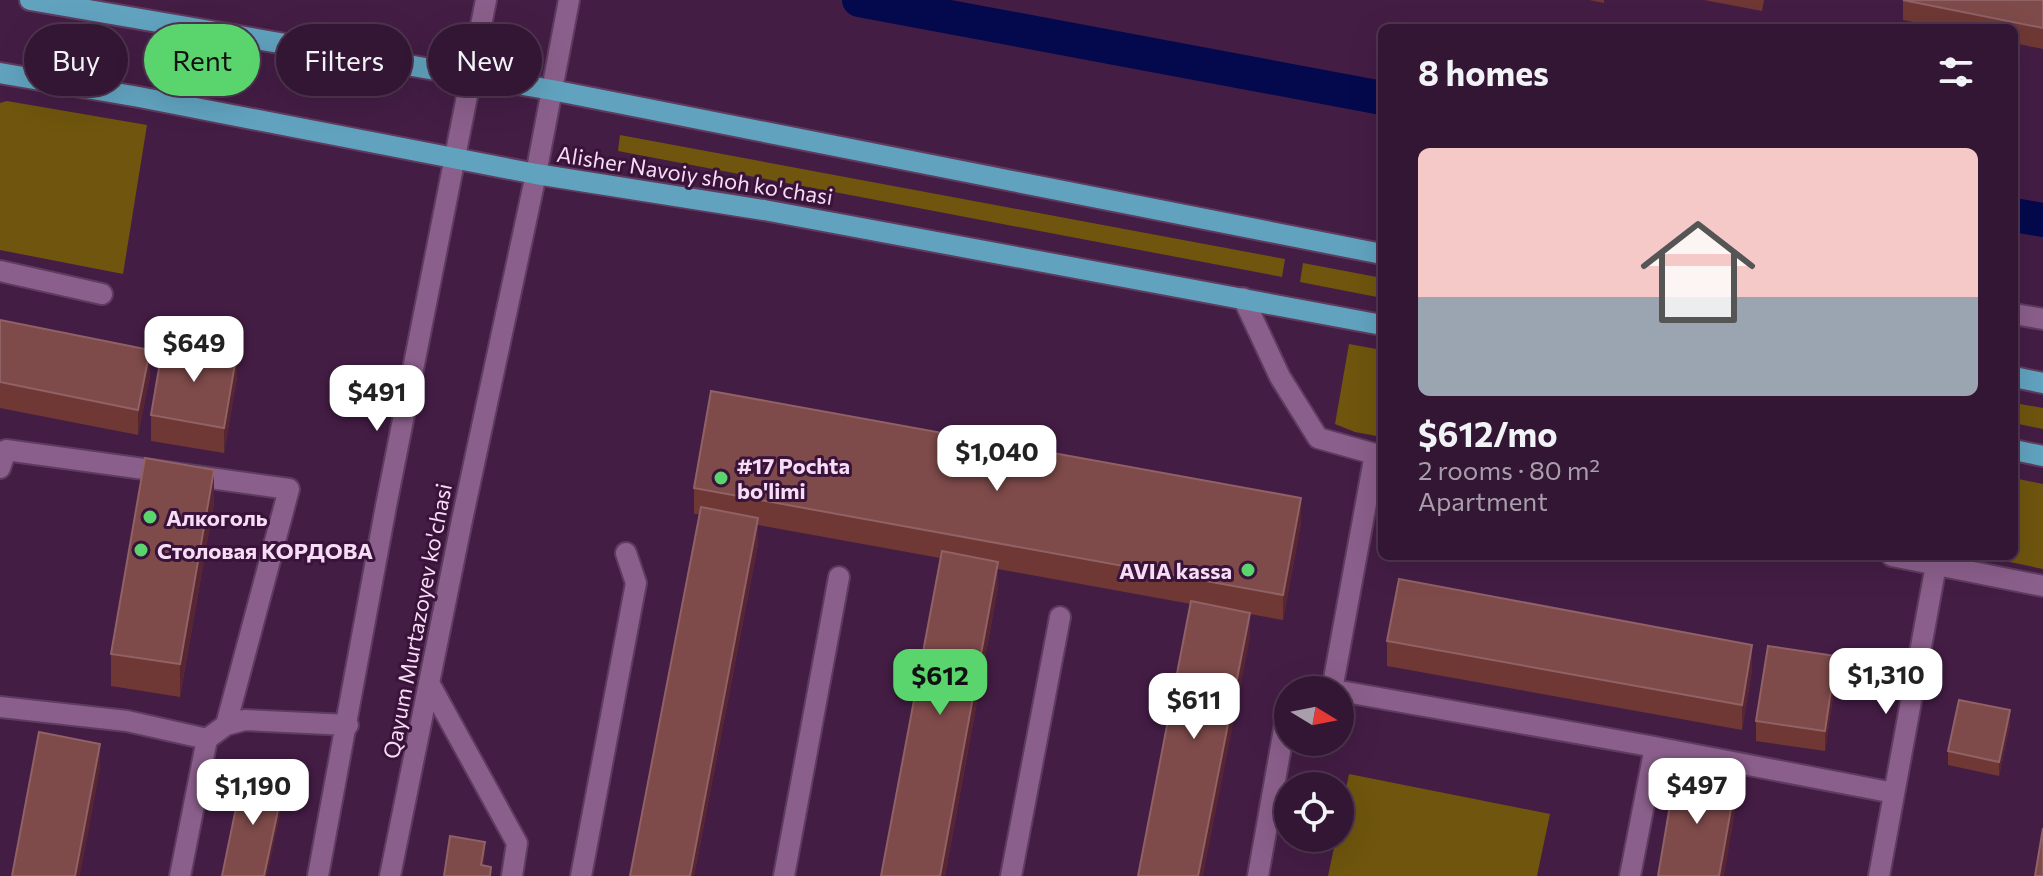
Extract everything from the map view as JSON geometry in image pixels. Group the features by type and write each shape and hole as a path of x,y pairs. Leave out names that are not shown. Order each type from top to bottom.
{"main road":[{"path":"30,0 428,68"},
{"name":"Alisher Navoiy shoh ko'chasi","path":"0,73 536,174 764,210 1378,324"},
{"path":"542,88 1378,253"},
{"path":"2018,378 2043,383"},
{"path":"2018,451 2043,456"}],"street":[{"path":"482,24 486,0"},
{"name":"Qayum Murtazoyev ko'chasi","path":"390,876 536,174 569,0"},
{"path":"318,876 386,506 468,96"},
{"path":"0,271 102,294"},
{"path":"1243,298 1280,377 1318,438 1378,455 1335,676"},
{"path":"2018,315 2043,319"},
{"path":"0,468 6,450 289,489 226,725"},
{"path":"581,876 636,583 626,553"},
{"path":"1912,560 2043,586"},
{"path":"1879,876 1936,565"},
{"path":"784,876 839,577"},
{"path":"1011,876 1060,617"},
{"path":"429,683 517,843 512,876"},
{"path":"1354,693 1894,793"},
{"path":"0,709 127,721 207,739"},
{"path":"180,876 207,739 226,725 245,720 348,725"},
{"path":"1630,876 1655,747"},
{"path":"1258,876 1279,756"}],"shaded area":[{"path":"7,101 147,125 123,274 0,250 0,103"},
{"path":"620,135 1285,259 1282,277 618,151"},
{"path":"1303,263 1378,277 1378,297 1300,282"},
{"path":"1349,344 1378,349 1378,436 1335,424"},
{"path":"2018,404 2043,408 2043,429 2018,424"},
{"path":"2018,479 2043,484 2043,569 2000,560 2018,560"},
{"path":"1354,775 1550,814 1537,876 1328,876 1333,852 1354,852"}],"building":[{"path":"1903,0 2043,0 2043,28"},
{"path":"0,320 150,350 138,410 0,382"},
{"path":"164,339 237,352 224,428 151,415"},
{"path":"711,391 1301,498 1283,595 694,488"},
{"path":"145,458 214,470 180,664 111,654"},
{"path":"701,507 758,518 690,876 630,876"},
{"path":"942,551 998,562 940,876 881,876"},
{"path":"1399,579 1752,645 1742,705 1387,641"},
{"path":"1191,601 1250,613 1198,876 1138,876"},
{"path":"1768,646 1836,656 1825,731 1756,721"},
{"path":"1959,700 2010,710 1999,762 1948,751"},
{"path":"39,732 100,744 75,876 12,876"},
{"path":"1676,770 1736,781 1719,876 1658,876"},
{"path":"243,774 284,782 264,876 222,876"},
{"path":"2043,828 2043,876 2035,876"},
{"path":"450,836 485,842 481,865 491,867 490,876 444,876"}],"waterway":[{"path":"859,0 1378,97"},
{"path":"2018,216 2043,220"}],"place":[{"name":"#17 Pochta bo'limi","path":"721,478"},
{"name":"Алкоголь","path":"150,517"},
{"name":"Столовая КОРДОВА","path":"141,550"},
{"name":"AVIA kassa","path":"1248,570"}]}
